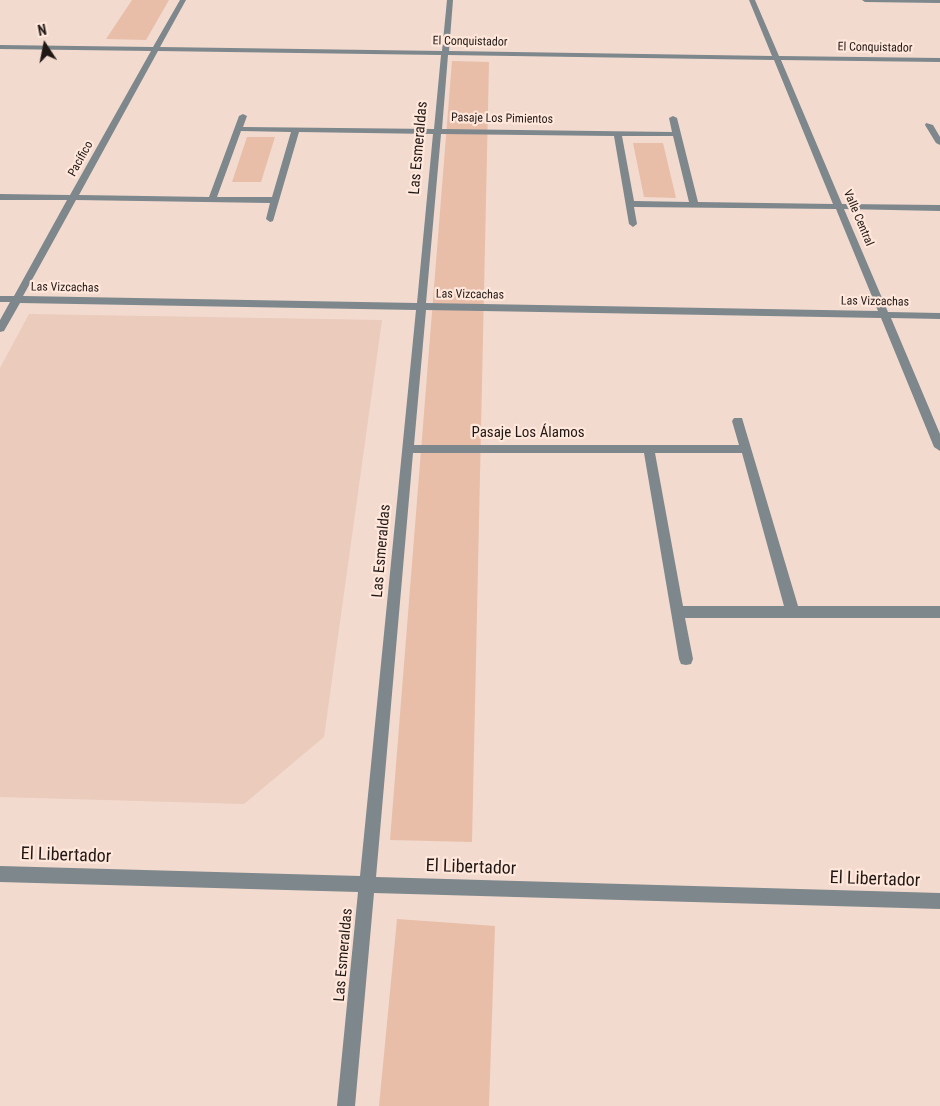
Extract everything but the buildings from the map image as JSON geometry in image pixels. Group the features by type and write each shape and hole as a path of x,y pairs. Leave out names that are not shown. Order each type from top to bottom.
{"street":[{"name":"Pacífico","path":"0,329 184,0"},
{"name":"Las Esmeraldas","path":"346,1106 450,0"},
{"name":"Valle Central","path":"752,0 940,447"},
{"path":"865,0 940,1"},
{"name":"El Conquistador","path":"0,47 940,60"},
{"path":"212,199 243,116"},
{"path":"673,118 694,205"},
{"path":"929,126 939,140"},
{"name":"Pasaje Los Pimientos","path":"238,129 676,134"},
{"path":"270,219 296,130"},
{"path":"618,133 633,224"},
{"path":"0,197 276,200"},
{"path":"630,204 940,208"},
{"name":"Las Vizcachas","path":"0,299 940,316"},
{"path":"738,421 793,613"},
{"name":"Pasaje Los Álamos","path":"408,449 746,449"},
{"path":"649,449 686,659"},
{"path":"678,612 940,612"},
{"name":"El Libertador","path":"0,874 940,901"}],"shaded area":[{"path":"132,0 169,0 146,40 106,39"},
{"path":"452,61 489,62 472,842 390,840"},
{"path":"247,137 275,137 261,182 232,182"},
{"path":"633,143 663,143 676,198 644,197"},
{"path":"29,314 382,320 324,737 244,804 0,797 0,368"},
{"path":"397,919 495,926 489,1106 379,1106"}]}
